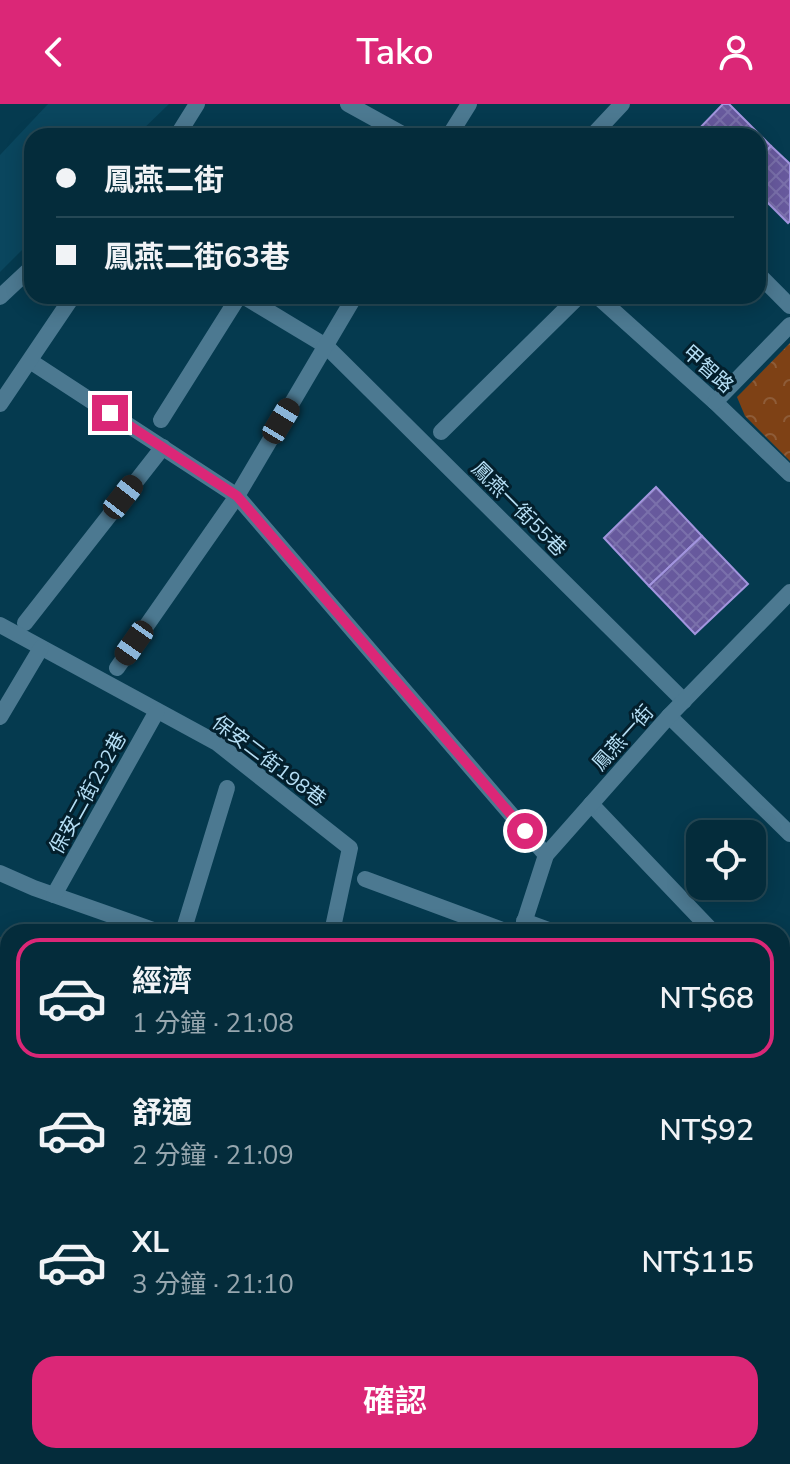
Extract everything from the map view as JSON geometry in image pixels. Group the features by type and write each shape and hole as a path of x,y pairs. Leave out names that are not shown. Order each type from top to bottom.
{"street":[{"path":"180,128 197,104"},
{"path":"348,104 392,128"},
{"path":"454,128 469,104"},
{"path":"600,128 622,104"},
{"path":"0,297 24,274"},
{"path":"766,282 790,306"},
{"path":"0,404 68,304"},
{"path":"161,420 236,304"},
{"name":"鳳燕一街55巷","path":"255,304 326,346 684,701"},
{"path":"117,668 237,496 350,304"},
{"path":"441,432 571,304"},
{"name":"甲智路","path":"606,304 790,474"},
{"path":"715,402 790,325"},
{"path":"30,361 237,496 546,855"},
{"path":"25,623 163,447"},
{"name":"鳳燕一街","path":"523,924 546,855 669,716 790,592"},
{"name":"保安二街198巷","path":"0,625 217,743 350,848 334,924"},
{"path":"0,717 41,648"},
{"name":"保安二街232巷","path":"54,895 157,711"},
{"path":"669,716 789,832"},
{"path":"185,924 227,788"},
{"path":"591,804 705,924"},
{"path":"0,873 136,924"},
{"path":"365,879 486,924"}],"shaded area":[{"path":"48,104 169,104 144,128 25,128"},
{"path":"24,130 24,248 0,272 0,155"}],"green space":[{"path":"790,343 790,461 745,416 737,397"}],"building":[{"path":"723,104 729,104 753,128 700,128"},
{"path":"771,146 790,164 788,223 766,201 766,151"},
{"path":"656,487 702,536 649,586 604,538"},
{"path":"702,536 748,584 695,634 649,586"}],"route":[{"path":"110,413 237,496 525,831"}]}
